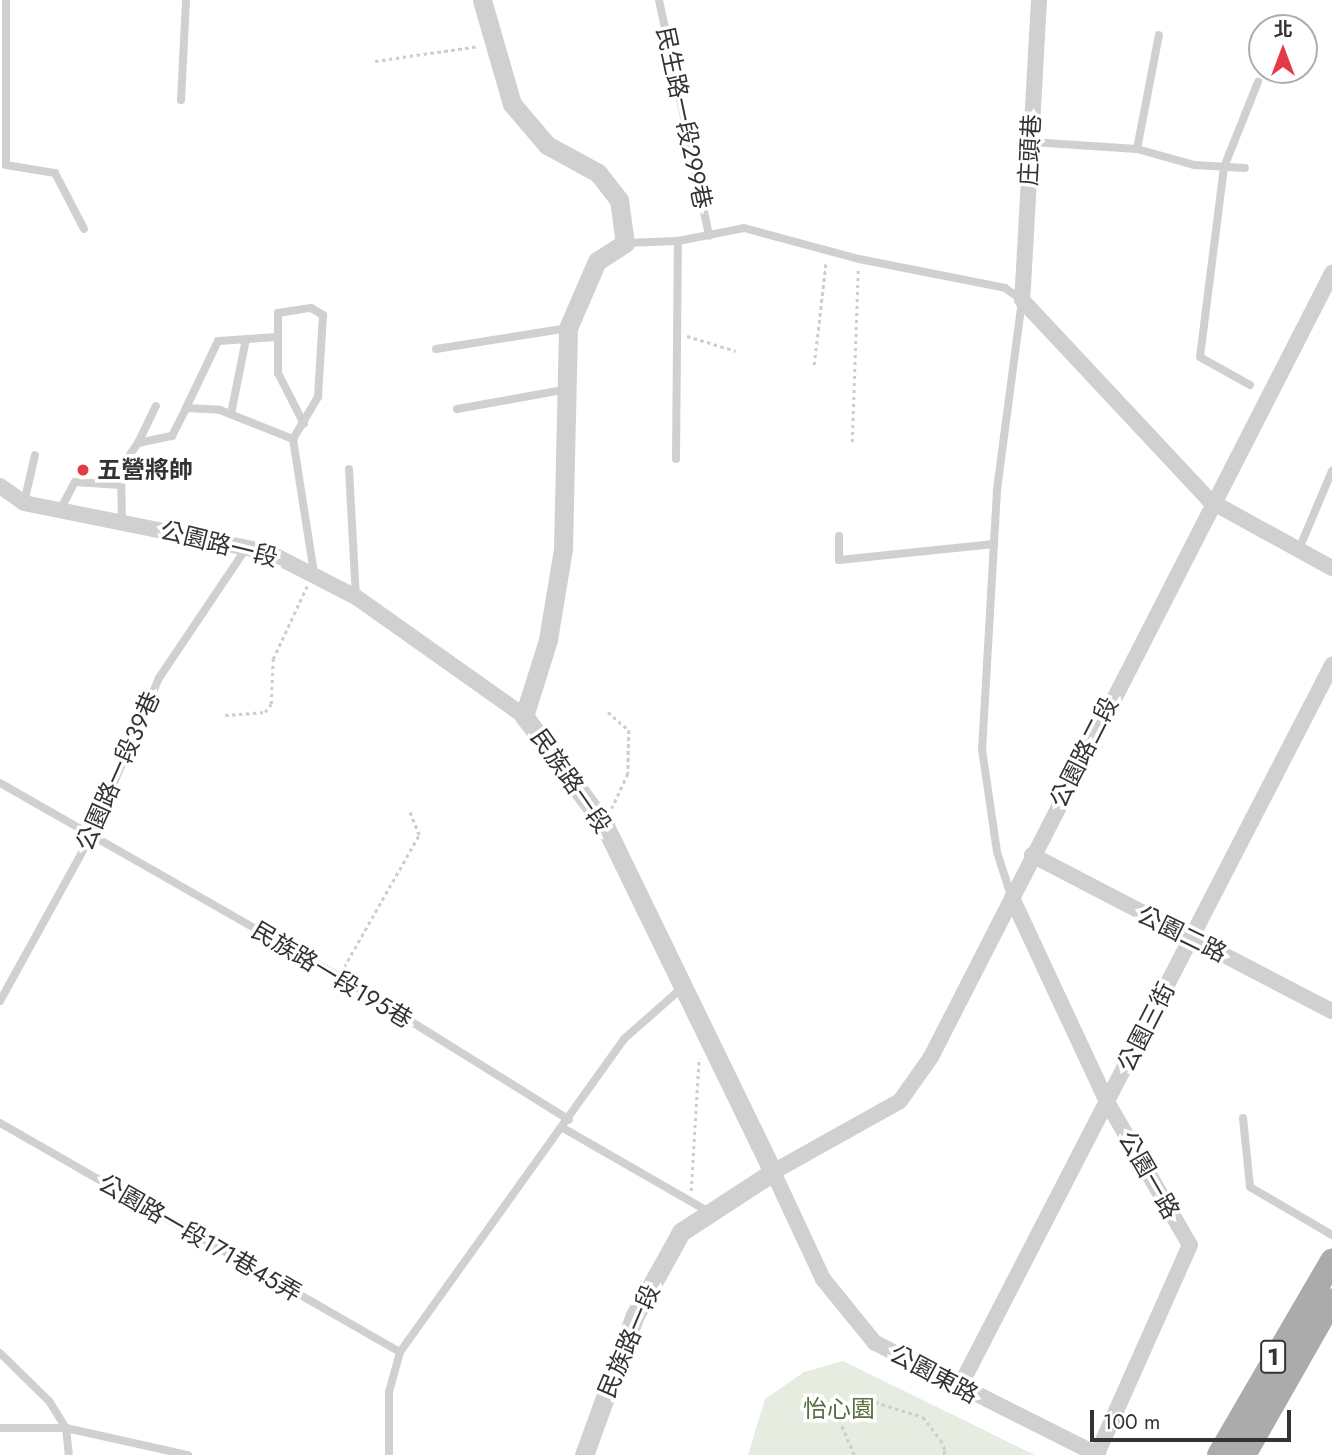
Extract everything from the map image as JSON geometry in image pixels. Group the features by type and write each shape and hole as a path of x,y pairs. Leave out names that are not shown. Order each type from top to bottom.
{"main road":[{"name":"1","path":"1222,1453 1332,1261"},
{"name":"1","path":"1222,1453 1332,1300"}],"street":[{"path":"482,0 498,43 512,104 547,145 598,173 619,200 625,243"},
{"name":"庄頭巷","path":"1022,300 1039,0"},
{"name":"民族路一段","path":"584,1455 635,1315 681,1232 773,1172 604,824 524,716 548,640 564,549 563,390 568,328 597,261 625,243"},
{"name":"公園路二段","path":"773,1172 900,1101 931,1057 1210,501 1332,273"},
{"path":"1022,300 1210,501 1332,568"},
{"name":"公園路一段","path":"0,486 24,503 247,547 314,573 356,597 524,716"},
{"name":"公園三街","path":"959,1388 1332,665"},
{"name":"公園二路","path":"1032,855 1191,939 1331,1007"},
{"name":"公園一路","path":"1012,898 1107,1102 1190,1245 1098,1455"},
{"name":"公園東路","path":"773,1172 823,1279 855,1322 910,1366 1098,1455"}],"lane":[{"path":"6,0 6,165 55,173 84,229"},
{"path":"181,100 186,0"},
{"name":"民生路一段299巷","path":"659,0 709,236"},
{"path":"1137,149 1158,35"},
{"path":"1250,385 1200,357 1224,167 1257,84"},
{"path":"1031,142 1137,149 1224,167 1245,168"},
{"path":"625,243 678,242 744,228 859,259 1005,288 1022,300 994,544 982,749 997,852 1012,898"},
{"path":"676,459 678,242"},
{"path":"304,424 278,373 278,313 297,307 323,316 318,397 304,424 293,439 314,573"},
{"path":"436,349 568,328"},
{"path":"138,443 172,436 218,341 278,337"},
{"path":"231,414 246,339"},
{"path":"457,409 563,390"},
{"path":"122,522 121,468 138,443 156,406"},
{"path":"186,408 231,414 293,439"},
{"path":"24,503 35,455"},
{"path":"349,469 356,597"},
{"path":"1299,549 1332,471"},
{"path":"60,510 75,482 121,485"},
{"path":"839,536 839,560 994,544"},
{"name":"公園路一段39巷","path":"0,1001 91,836 159,678 247,547"},
{"name":"民族路一段195巷","path":"0,783 338,976 569,1120"},
{"path":"388,1455 389,1392 400,1352 569,1120 624,1039 684,986"},
{"path":"1242,1118 1250,1187 1332,1235"},
{"name":"公園路一段171巷45弄","path":"0,1124 400,1352"},
{"path":"563,1128 709,1212"},
{"path":"0,1353 49,1401 66,1428 69,1455"},
{"path":"0,1428 66,1428 188,1455"}],"path":[{"path":"374,61 498,43"},
{"path":"814,365 828,251"},
{"path":"852,442 859,259"},
{"path":"677,333 736,351"},
{"path":"226,715 265,712 271,705 278,641 314,573"},
{"path":"604,824 628,763 629,730 608,712"},
{"path":"338,976 419,835 409,810"},
{"path":"690,1201 701,1021"},
{"path":"854,1455 836,1413 862,1402 893,1404 934,1428 946,1452 941,1455"}],"green space":[{"name":"怡心園","path":"843,1361 1035,1455 748,1455 765,1399 804,1372"}],"place":[{"name":"五營將帥","path":"83,470"}]}
